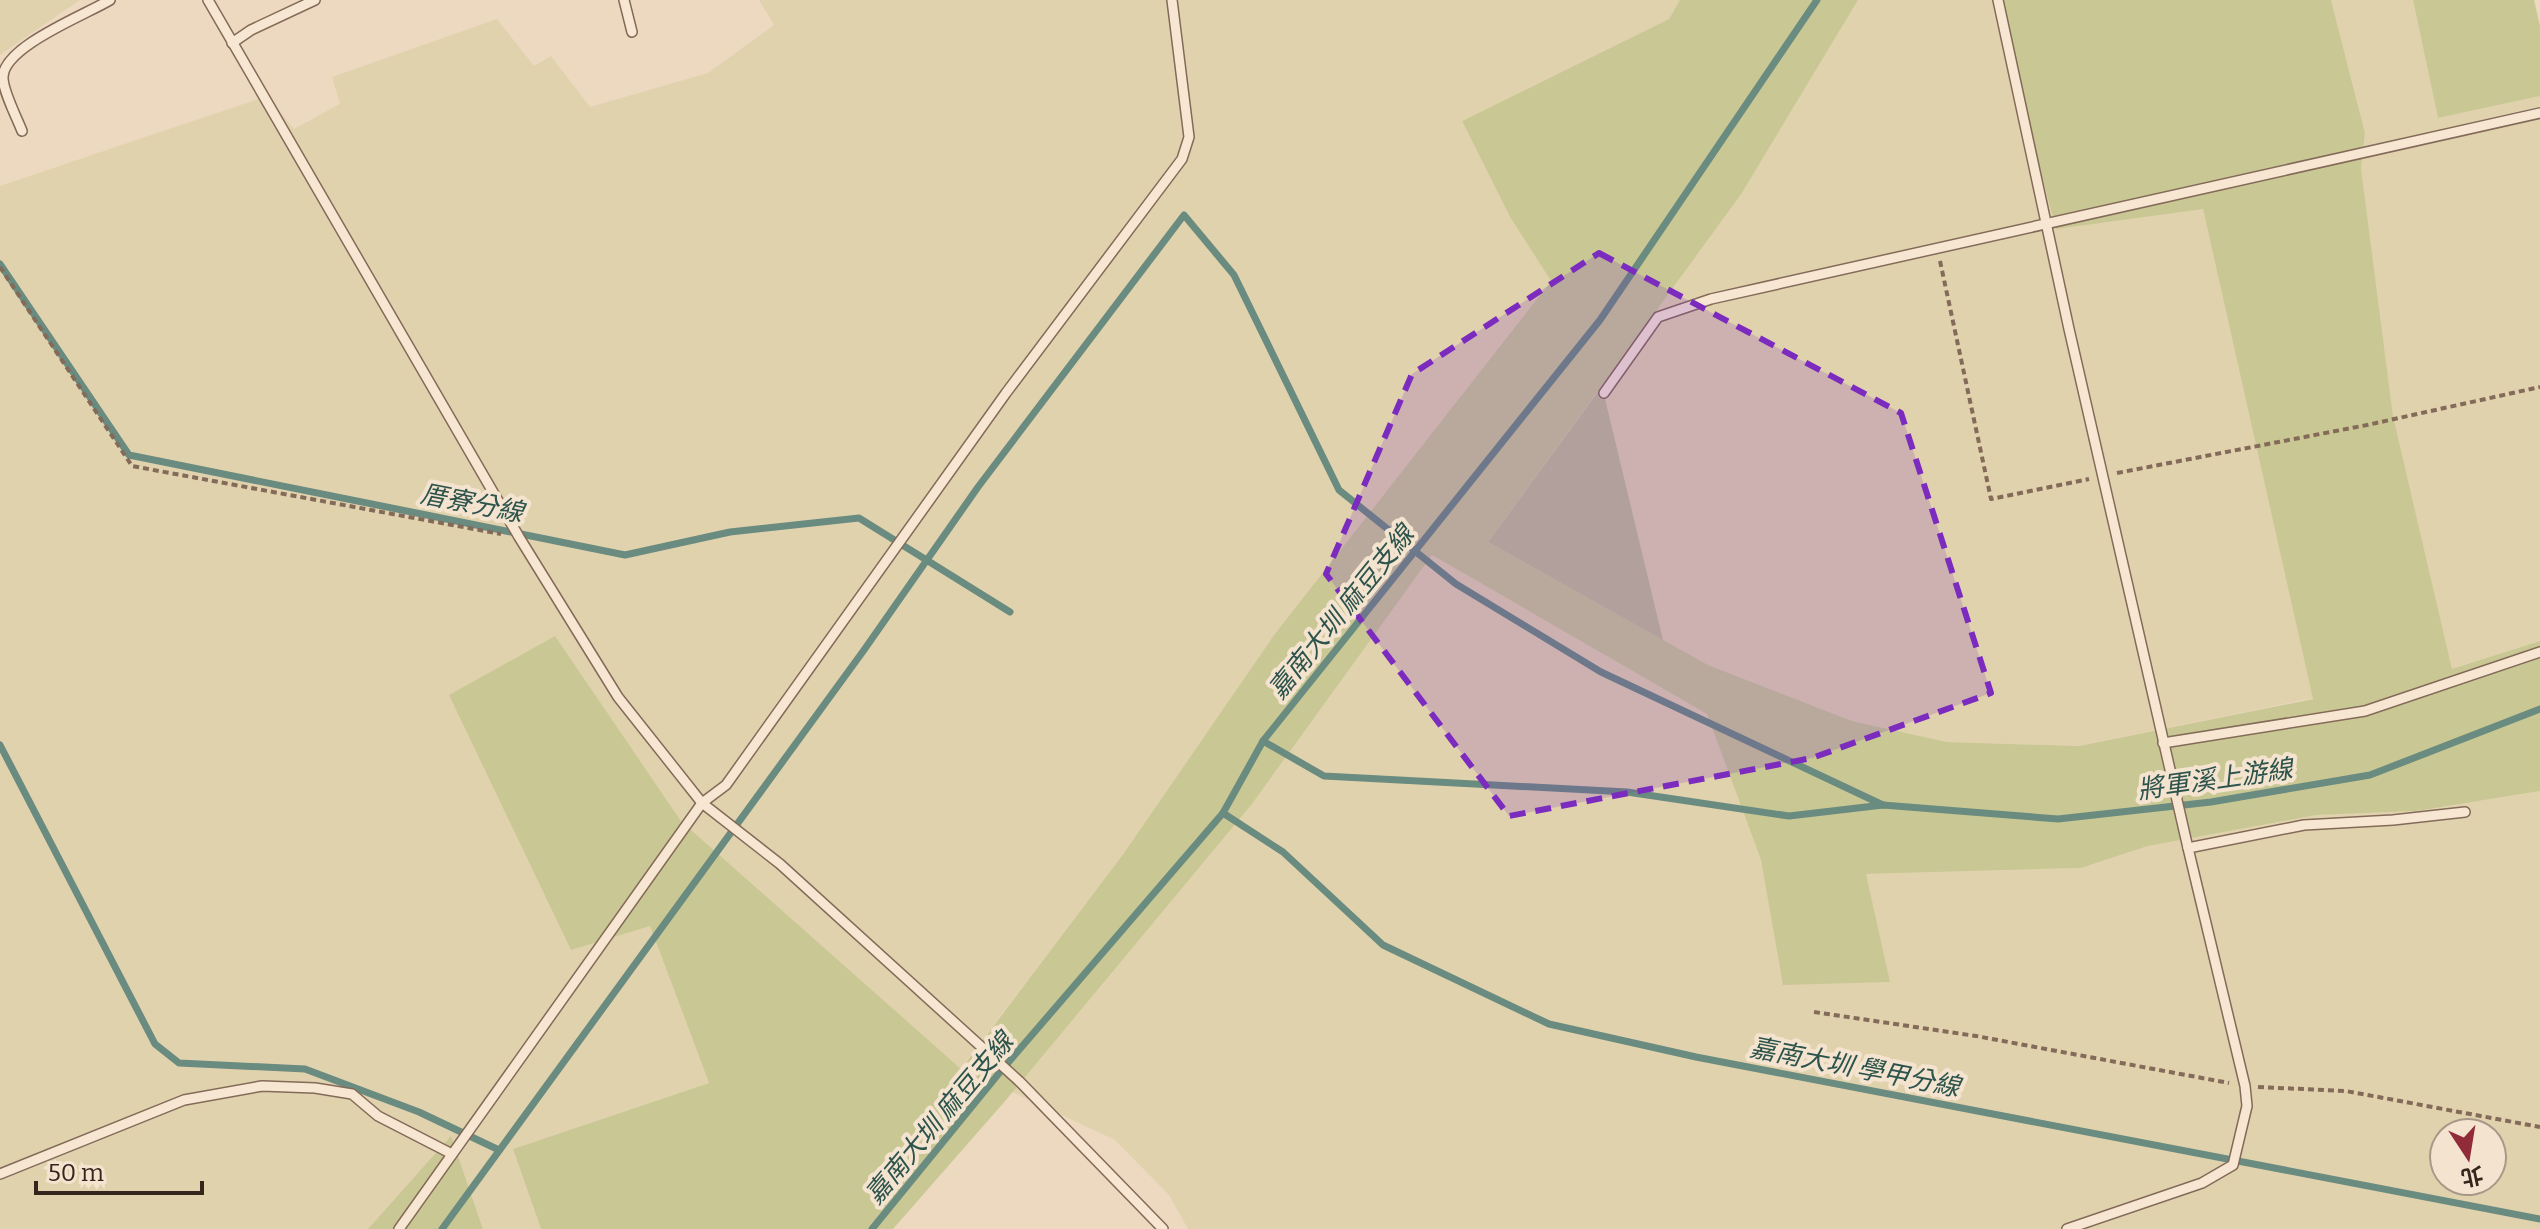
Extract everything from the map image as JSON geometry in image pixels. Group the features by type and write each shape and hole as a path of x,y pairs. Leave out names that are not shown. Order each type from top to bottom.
{"lane":[{"path":"22,131 3,78 8,61 33,41 110,0"},
{"path":"208,0 519,537 618,697 702,803 780,864 1019,1081 1163,1229"},
{"path":"232,43 251,30 315,0"},
{"path":"624,0 632,32"},
{"path":"399,1229 702,803 726,785 1006,393 1182,159 1189,137 1172,0"},
{"path":"1998,0 2069,329 2245,1086 2247,1106 2233,1165 2202,1183 2067,1229"},
{"path":"1604,393 1658,317 1711,299 2540,113"},
{"path":"2163,743 2365,711 2540,652"},
{"path":"2188,848 2304,825 2465,812"},
{"path":"0,1174 184,1100 262,1086 315,1088 352,1094 378,1116 452,1154"}],"path":[{"path":"1937,247 1991,499 2367,425 2540,387"},
{"path":"0,267 132,466 519,537"},
{"path":"1814,1012 1976,1036 2245,1086 2346,1091 2540,1127"}],"highlighted area":[{"path":"1599,253 1901,413 1991,693 1812,758 1509,816 1326,574 1412,374"}],"shaded area":[{"path":"0,0 80,0 0,55"},
{"path":"759,0 1680,0 1669,19 1462,121 1510,217 1551,281 1274,635 1124,853 960,1069 681,821 555,637 650,926 709,1083 513,1149 541,1229 483,1229 451,1137 368,1229 0,1229 0,186 267,96 294,129 340,104 332,77 497,19 534,66 551,56 590,107 708,73 774,25"},
{"path":"1680,0 1858,0 1742,193 1488,542 1708,665 1852,721 1947,742 2079,746 2313,699 2203,209 2056,229 1995,0 2331,0 2365,133 2361,168 2393,416 2452,669 2540,641 2540,791 2417,811 2317,815 2148,846 2081,868 1866,874 1890,982 1783,985 1761,860 1707,714 1432,555 1252,804 1006,1100 893,1229 541,1229 513,1149 709,1083 650,926 571,950 449,695 555,636 681,821 961,1069 1124,853 1274,635 1551,281 1510,217 1462,121 1669,19"},
{"path":"1858,0 1995,0 2203,209 2313,698 2079,746 1947,742 1852,721 1708,665 1663,640 1602,386 1742,193"},
{"path":"2331,0 2413,0 2438,118 2540,96 2540,641 2452,670 2393,416 2361,168 2365,133"},
{"path":"2413,0 2534,0 2540,26 2540,96 2438,118"},
{"path":"1432,555 1707,714 1761,860 1784,985 1866,874 2081,868 2148,846 2317,815 2417,811 2540,791 2540,1229 1188,1229 1169,1195 1115,1140 1012,1092 1252,804"},
{"path":"451,1136 483,1229 368,1229"}],"green space":[{"path":"1602,386 1663,640 1488,542"}],"waterway":[{"name":"嘉南大圳 麻豆支線","path":"872,1229 1000,1072 1223,813 1263,741 1600,320 1817,0"},
{"path":"442,1229 864,650 978,487 1184,215 1234,275 1339,490 1456,584 1601,672 1883,805"},
{"name":"厝寮分線","path":"0,264 129,455 625,555 730,532 859,518 1010,612"},
{"name":"將軍溪上游線","path":"1263,741 1324,776 1627,792 1789,816 1883,805 2058,819 2211,802 2370,775 2540,709"},
{"path":"0,745 155,1044 179,1063 305,1069 419,1112 499,1150"},
{"name":"嘉南大圳 學甲分線","path":"1223,813 1283,852 1383,945 1549,1024 1696,1057 2540,1219"}]}
